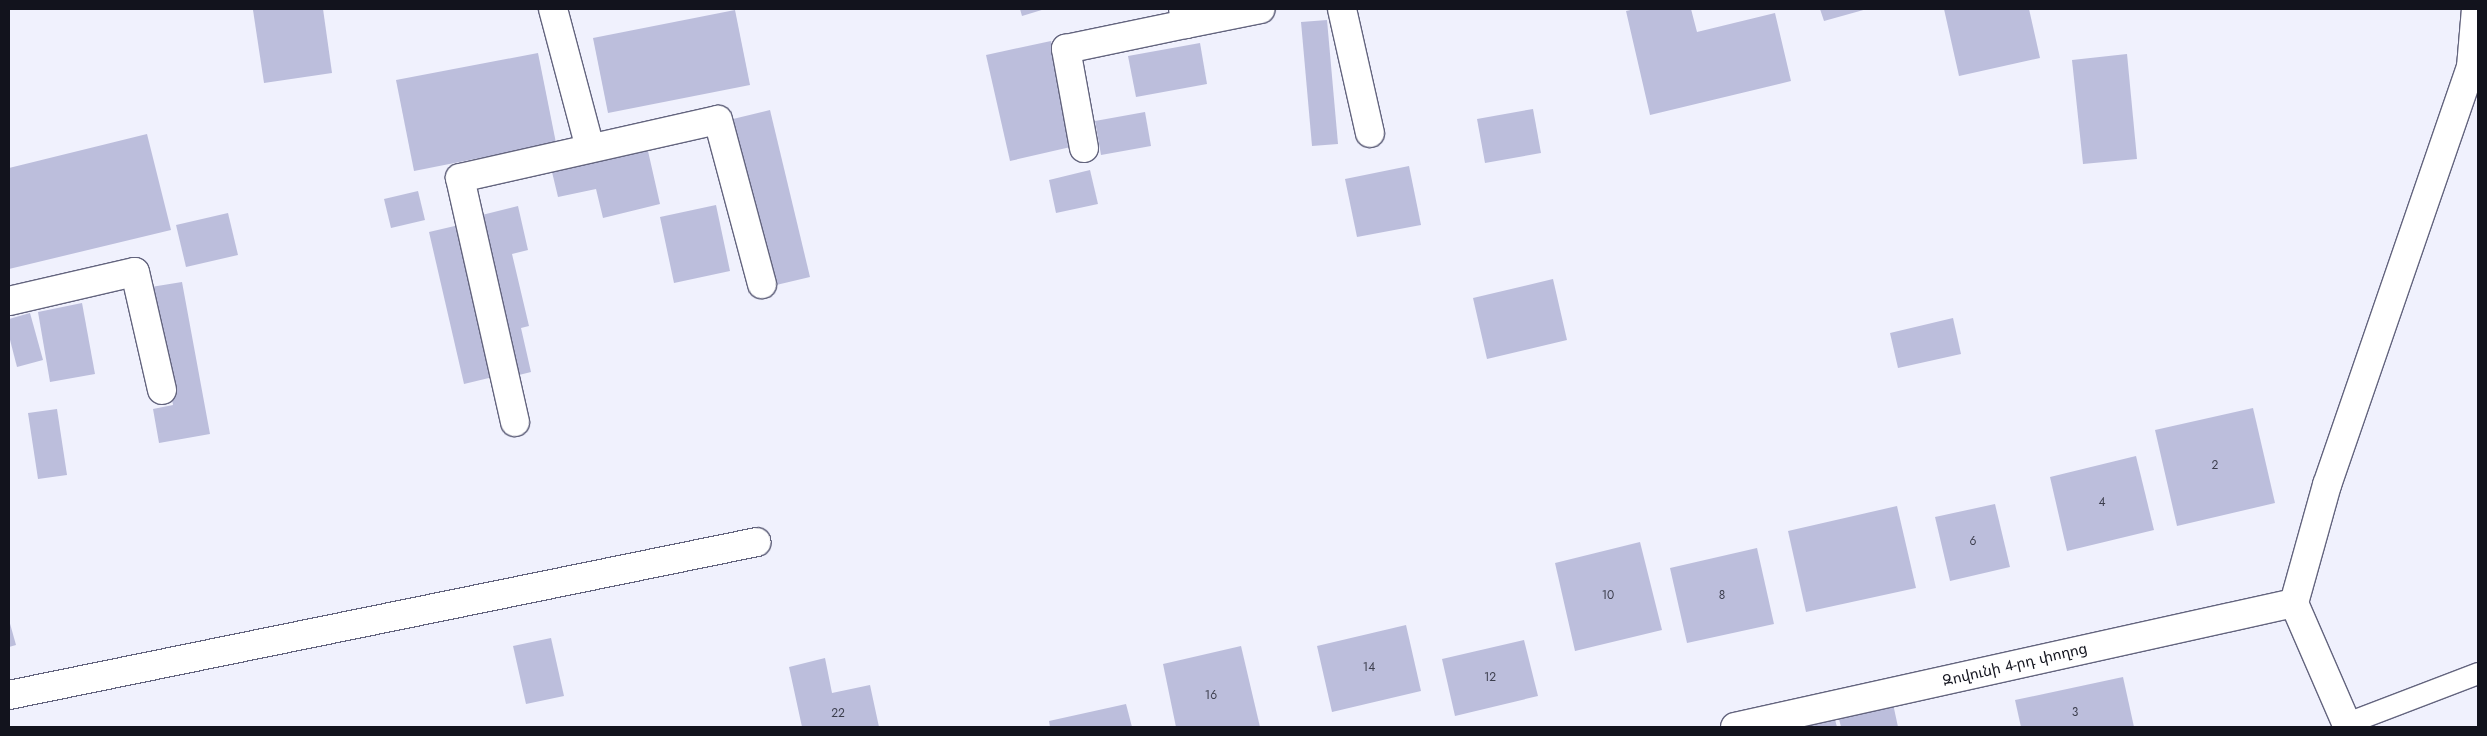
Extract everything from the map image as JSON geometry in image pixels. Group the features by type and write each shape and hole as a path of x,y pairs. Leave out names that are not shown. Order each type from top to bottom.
{"street":[{"path":"553,9 590,148"},
{"path":"1084,148 1066,49 1185,16 1261,9"},
{"path":"1342,9 1370,133"},
{"path":"2348,725 2294,603 2327,485 2471,67 2476,9"},
{"path":"515,422 460,178 718,120 762,284"},
{"path":"9,301 135,272 162,390"},
{"path":"9,695 757,542"},
{"name":"Զովունի 4-րդ փողոց","path":"1735,727 2294,603"}],"lane":[{"path":"2348,725 2478,673"}],"building":[{"path":"323,9 332,73 264,83 253,10"},
{"path":"1020,9 1045,9 1022,16"},
{"path":"1635,9 1691,9 1697,32 1775,13 1791,81 1650,115 1626,11"},
{"path":"1820,9 1867,9 1824,21"},
{"path":"1944,9 2029,9 2040,58 1959,76"},
{"path":"735,10 750,85 608,113 593,38"},
{"path":"1327,20 1338,144 1312,146 1301,22"},
{"path":"1051,41 1075,146 1010,161 986,55"},
{"path":"1200,43 1207,84 1136,97 1128,56"},
{"path":"538,53 556,143 414,171 396,80"},
{"path":"2127,54 2137,159 2083,164 2072,60"},
{"path":"1533,109 1541,153 1485,163 1477,119"},
{"path":"770,110 810,277 772,286 733,119"},
{"path":"1145,112 1151,146 1101,155 1095,121"},
{"path":"147,134 171,230 9,269 9,168"},
{"path":"648,151 660,204 603,218 596,189 558,197 552,172"},
{"path":"1409,166 1421,225 1357,237 1345,179"},
{"path":"1090,170 1098,204 1056,213 1049,180"},
{"path":"418,191 425,220 391,228 384,199"},
{"path":"716,205 730,271 674,283 660,217"},
{"path":"518,206 528,250 512,254 529,326 521,328 531,372 515,376 478,216"},
{"path":"228,213 238,255 186,267 176,225"},
{"path":"459,225 493,377 464,384 429,232"},
{"path":"1553,279 1567,340 1487,359 1473,298"},
{"path":"182,282 210,434 159,443 153,409 173,405 151,287"},
{"path":"82,303 95,374 50,382 38,312"},
{"path":"30,313 43,360 17,367 9,336 9,319"},
{"path":"1953,318 1961,354 1898,368 1890,333"},
{"path":"2253,408 2275,503 2177,526 2155,430"},
{"path":"57,409 67,475 38,479 28,413"},
{"path":"2136,456 2154,530 2067,551 2050,477"},
{"path":"1995,504 2010,567 1950,581 1935,517"},
{"path":"1897,506 1916,588 1806,612 1788,531"},
{"path":"1640,542 1662,630 1575,651 1555,563"},
{"path":"1757,548 1774,624 1687,643 1670,568"},
{"path":"9,620 16,645 9,647"},
{"path":"1406,625 1421,691 1332,712 1317,646"},
{"path":"551,638 564,696 526,704 513,646"},
{"path":"1524,640 1538,696 1455,716 1442,659"},
{"path":"1241,646 1260,727 1176,727 1163,664"},
{"path":"825,658 832,693 870,685 879,727 802,727 789,667"},
{"path":"2123,677 2134,727 2021,727 2015,700"},
{"path":"1892,699 1898,727 1841,727 1837,711"},
{"path":"1126,704 1132,727 1050,727 1049,721"},
{"path":"1833,712 1837,727 1776,727"}]}
